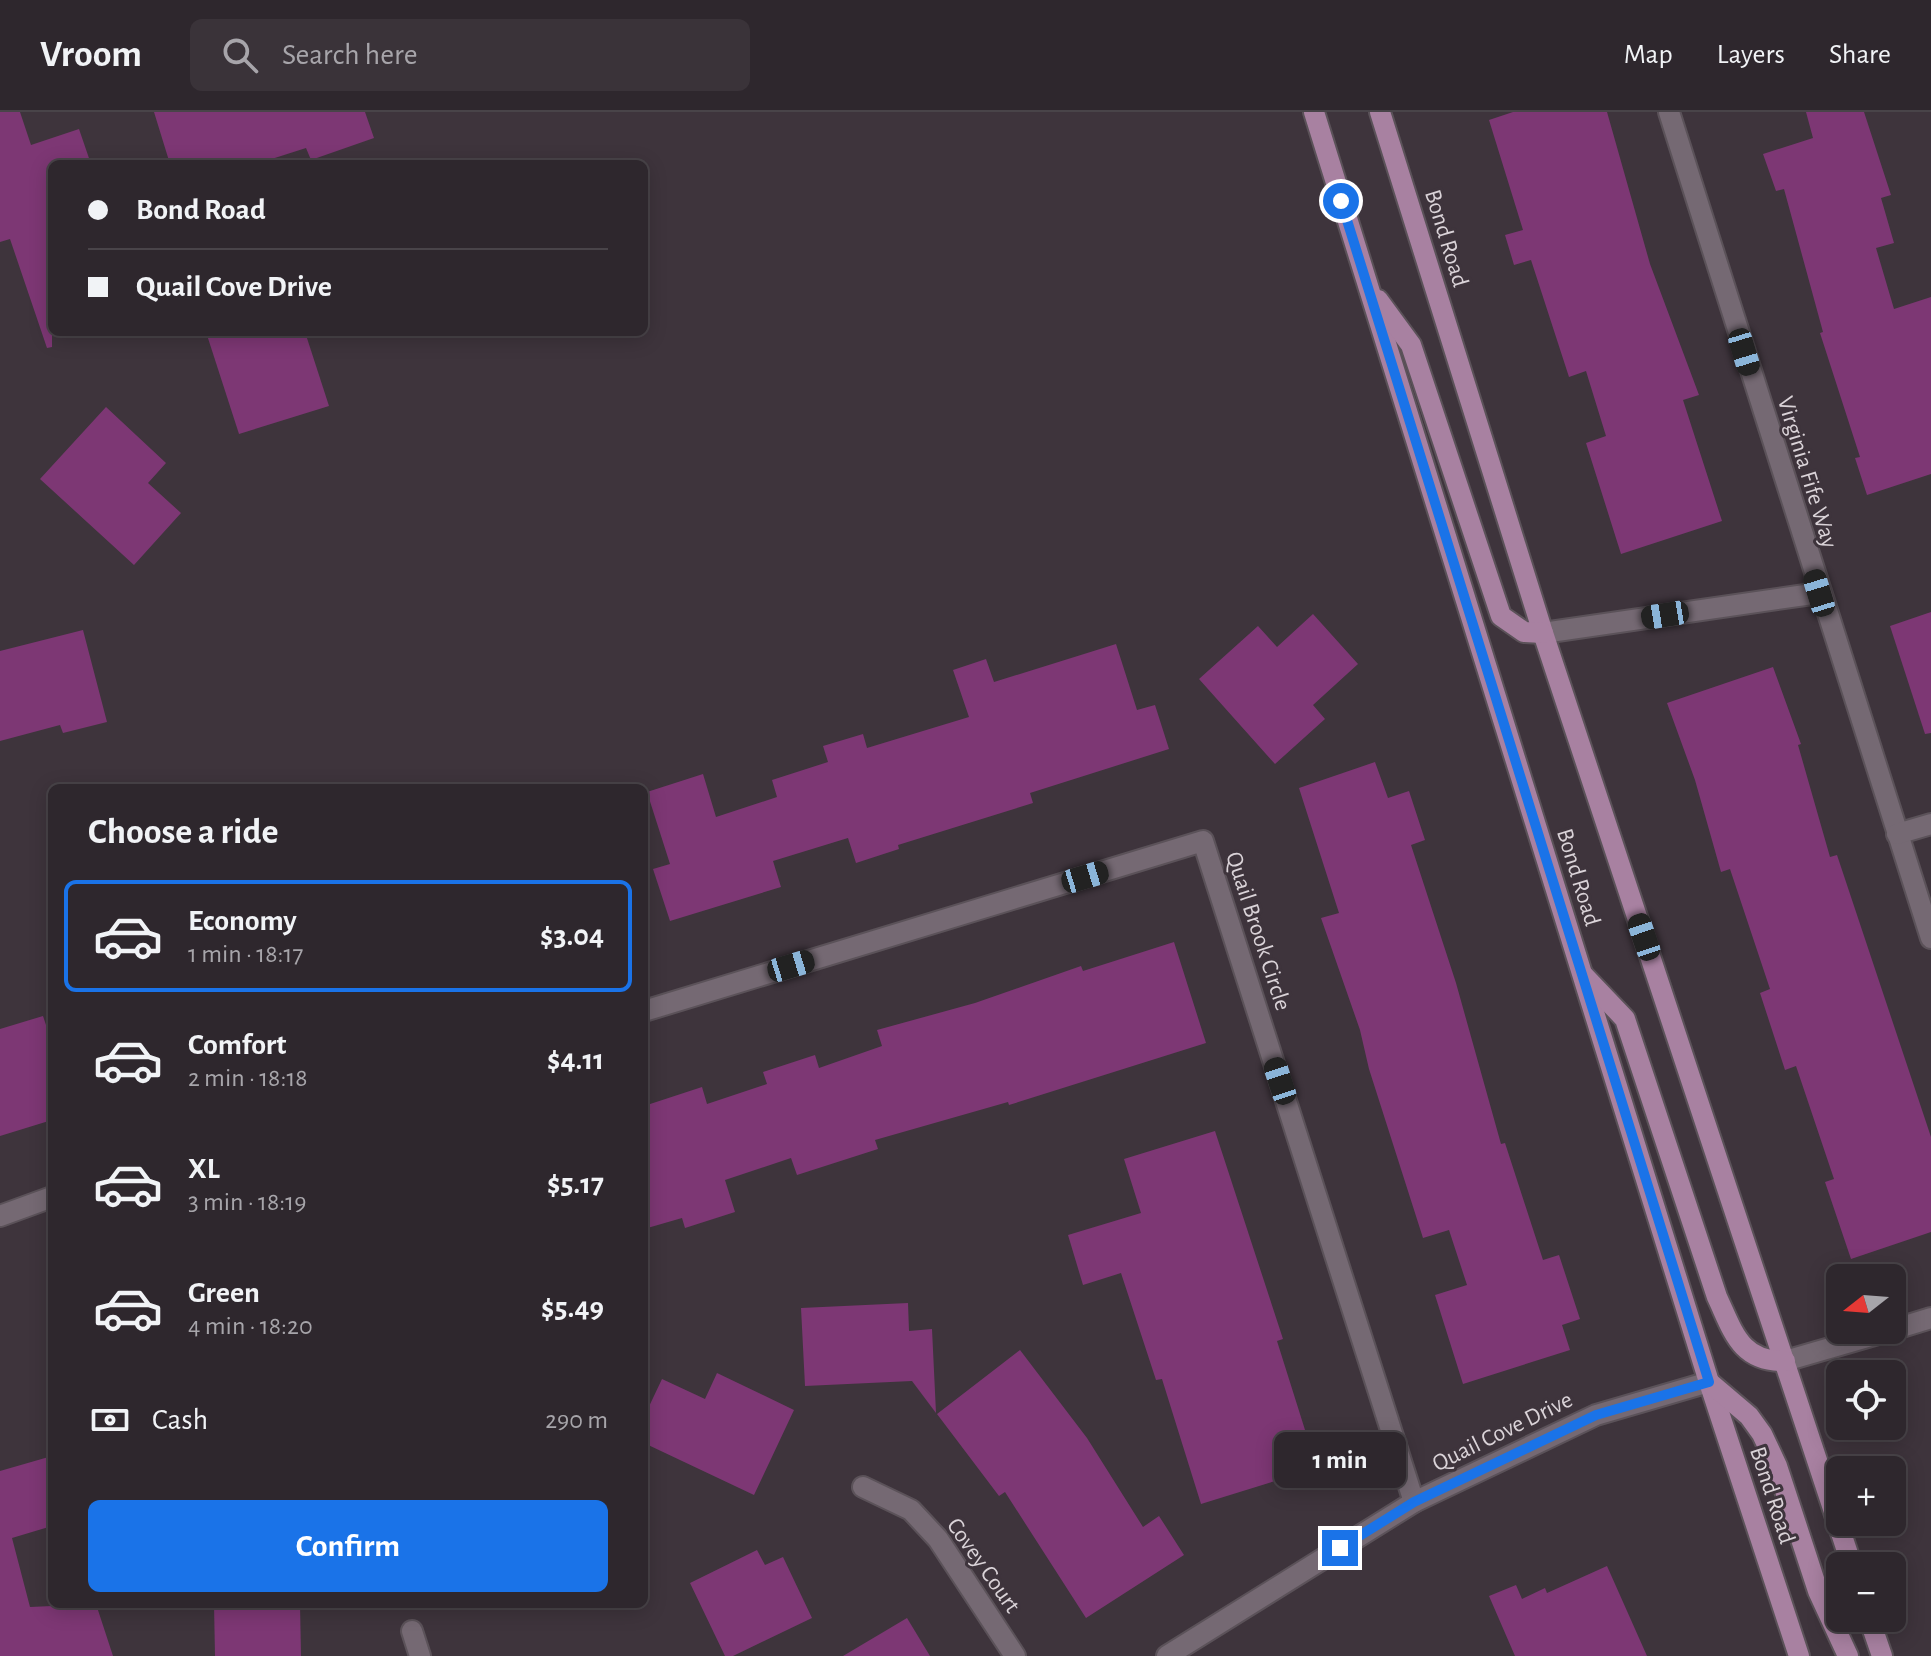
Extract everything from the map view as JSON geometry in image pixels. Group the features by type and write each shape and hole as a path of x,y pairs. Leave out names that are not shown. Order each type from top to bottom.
{"main road":[{"name":"Bond Road","path":"1314,112 1709,1382 1799,1656"},
{"name":"Bond Road","path":"1380,112 1543,633 1847,1552"},
{"path":"1368,288 1411,345 1501,616 1524,632 1543,633"},
{"path":"1582,973 1625,1019 1717,1297 1737,1339 1752,1355 1766,1362 1785,1361"},
{"path":"1709,1382 1749,1416 1762,1434 1777,1466 1818,1591 1848,1656"},
{"path":"1874,1632 1882,1656"}],"street":[{"name":"Virginia Fife Way","path":"1669,112 1819,593 1931,938"},
{"path":"1543,633 1819,593"},
{"path":"1897,834 1931,824"},
{"name":"Quail Brook Circle","path":"648,1010 1203,841 1414,1502"},
{"path":"0,1216 48,1198"},
{"path":"1906,1326 1931,1318"},
{"path":"1785,1361 1844,1344"},
{"name":"Quail Cove Drive","path":"1167,1656 1414,1502 1596,1415 1709,1382"},
{"name":"Covey Court","path":"863,1487 911,1510 938,1539 1015,1656"},
{"path":"412,1631 420,1656"}],"building":[{"path":"0,112 20,112 31,145 79,129 90,160 48,160 48,336 52,336 52,347 47,348 10,239 0,242"},
{"path":"154,112 365,112 374,138 311,160 306,148 268,160 169,160"},
{"path":"1513,112 1607,112 1650,264 1699,395 1683,400 1722,521 1621,554 1586,443 1606,436 1586,371 1569,377 1531,260 1514,265 1505,235 1523,230 1489,120"},
{"path":"1806,112 1864,112 1891,195 1881,198 1894,243 1876,248 1894,309 1931,297 1931,474 1867,495 1855,458 1860,457 1820,333 1823,332 1784,189 1776,191 1763,154 1813,138"},
{"path":"207,336 306,336 329,406 239,434"},
{"path":"106,407 166,463 148,483 181,513 134,565 40,479"},
{"path":"1931,612 1931,733 1925,734 1890,626"},
{"path":"1313,614 1358,664 1313,705 1325,719 1275,764 1199,679 1258,626 1277,647"},
{"path":"83,630 107,722 63,733 60,725 0,741 0,651"},
{"path":"1116,644 1137,710 1155,705 1169,749 1030,793 1033,803 898,845 899,849 856,863 848,838 773,861 781,887 670,921 653,869 670,864 648,792 703,774 716,817 777,797 772,780 828,762 823,746 863,734 867,748 969,717 953,670 986,659 994,682"},
{"path":"1773,667 1801,744 1798,745 1830,857 1837,855 1931,1137 1931,1232 1851,1259 1825,1182 1834,1179 1796,1066 1785,1070 1760,993 1770,989 1730,869 1721,872 1695,780 1667,703"},
{"path":"1375,762 1388,798 1409,791 1425,840 1411,845 1456,983 1501,1144 1505,1143 1543,1260 1559,1255 1580,1319 1562,1325 1570,1350 1463,1384 1435,1295 1467,1285 1449,1230 1423,1238 1369,1069 1360,1030 1321,918 1339,913 1299,788"},
{"path":"1174,942 1206,1043 1009,1105 1008,1102 875,1140 878,1149 797,1175 791,1158 725,1180 735,1212 685,1228 682,1218 648,1228 648,1105 702,1087 707,1104 767,1084 763,1072 815,1055 819,1068 882,1046 877,1030 975,1003 1081,966 1083,971"},
{"path":"43,1016 48,1031 48,1121 0,1136 0,1029"},
{"path":"1215,1131 1283,1339 1277,1341 1317,1468 1201,1504 1162,1379 1156,1380 1121,1273 1083,1285 1068,1235 1141,1213 1124,1159"},
{"path":"908,1303 909,1331 932,1329 936,1413 912,1381 805,1386 801,1308"},
{"path":"1020,1350 1087,1438 1143,1527 1159,1516 1184,1555 1086,1618 1005,1492 999,1496 937,1414"},
{"path":"717,1373 794,1410 754,1495 648,1445 648,1409 662,1379 705,1399"},
{"path":"48,1457 48,1527 12,1538 30,1607 97,1608 113,1656 0,1656 0,1471"},
{"path":"757,1550 765,1565 783,1557 812,1618 733,1656 725,1656 690,1583"},
{"path":"1607,1566 1647,1656 1515,1656 1489,1596 1516,1585 1522,1599 1545,1588 1547,1593"},
{"path":"214,1608 300,1608 301,1656 215,1656"},
{"path":"907,1618 930,1656 843,1656"}],"route":[{"path":"1340,1548 1414,1502 1596,1415 1709,1382 1341,201"}]}
